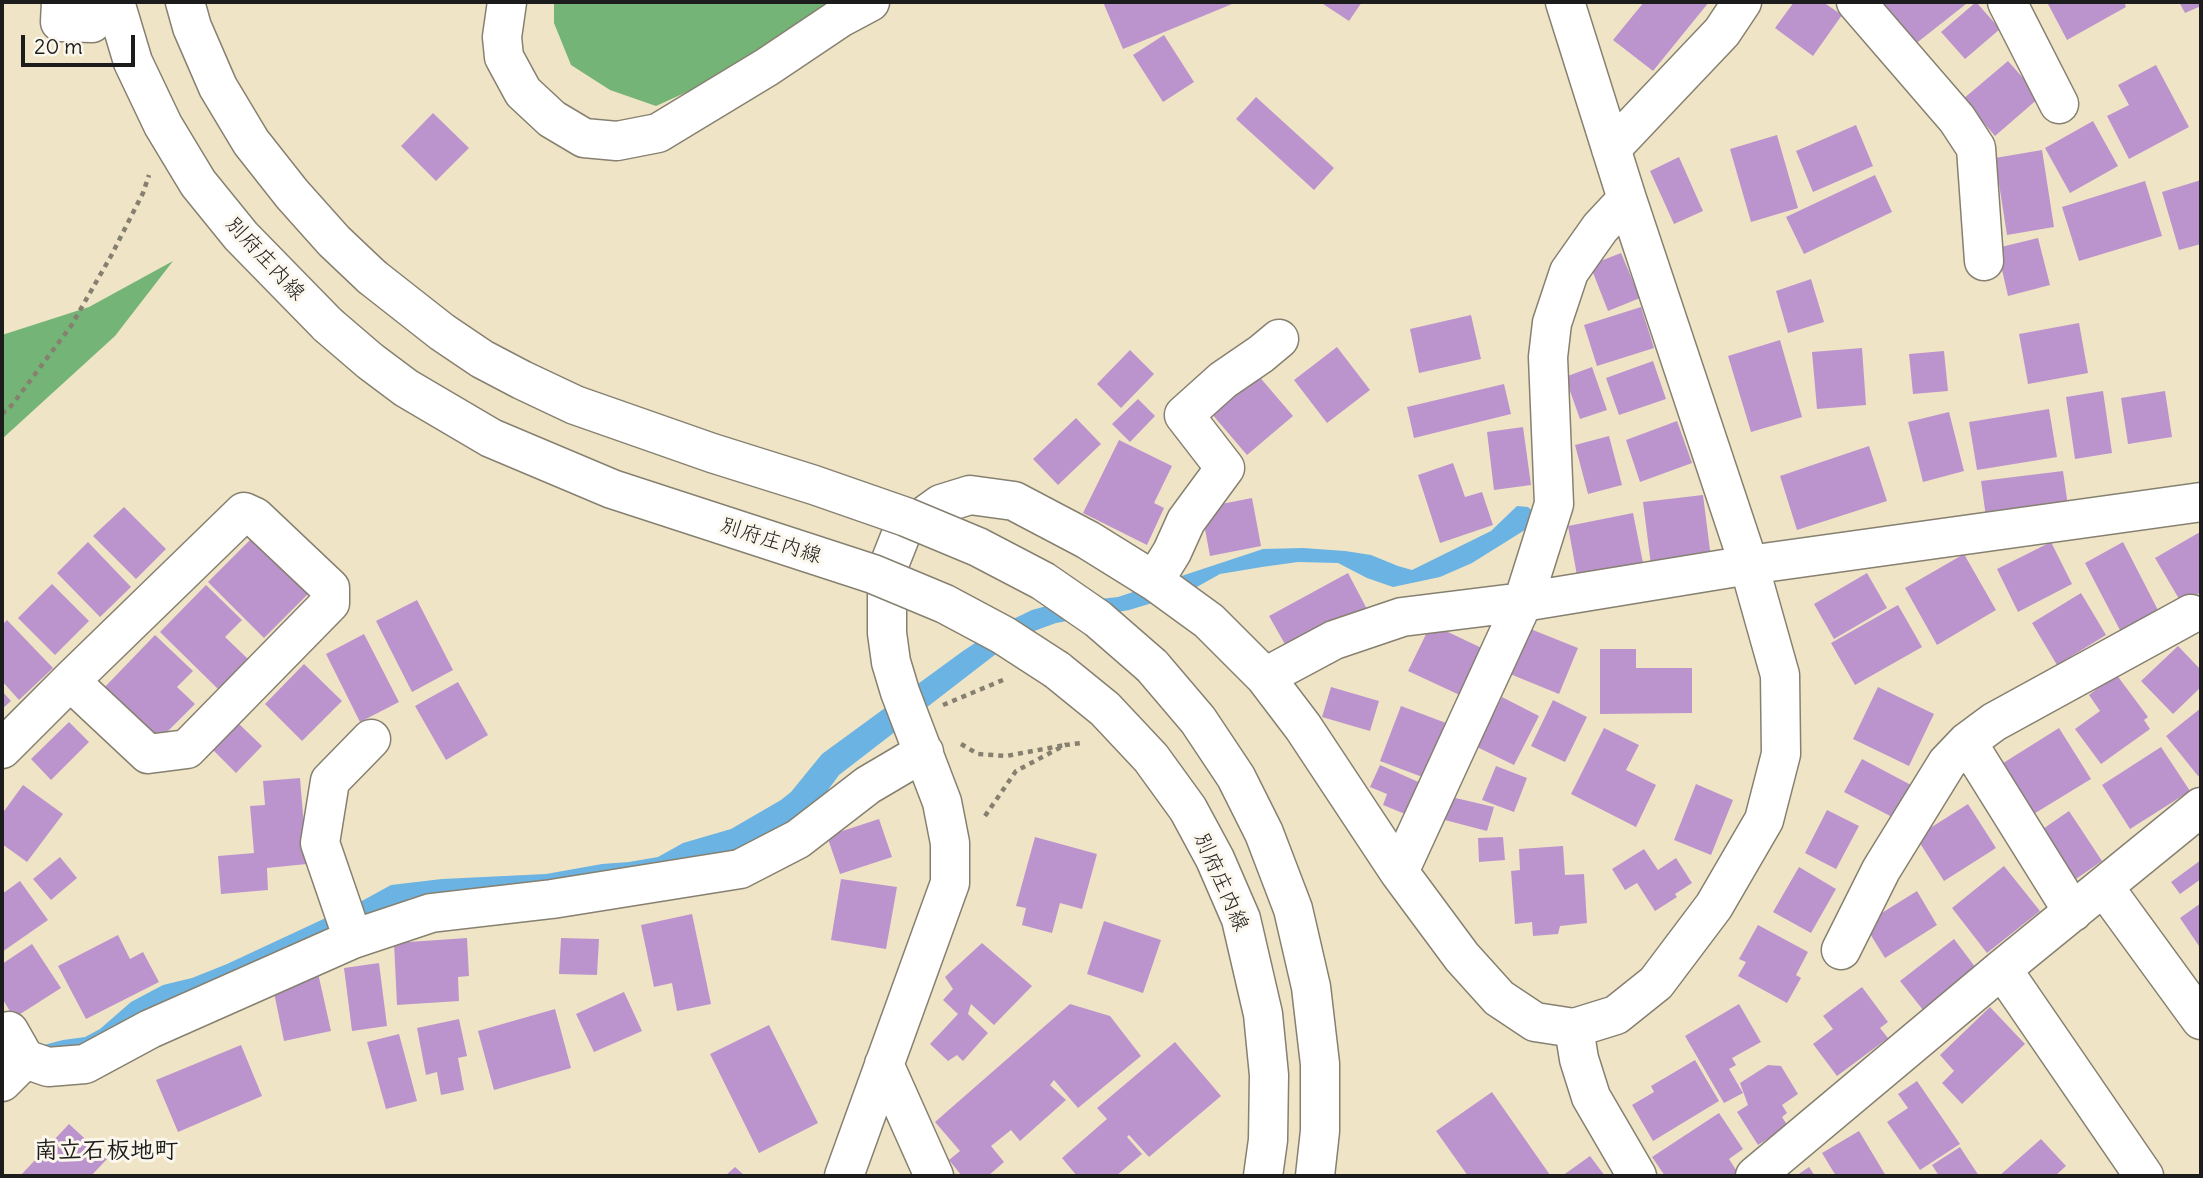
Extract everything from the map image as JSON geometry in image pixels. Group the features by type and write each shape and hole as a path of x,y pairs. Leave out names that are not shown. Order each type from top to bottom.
{"street":[{"path":"61,2 60,22 92,23 90,2"},
{"name":"別府庄内線","path":"114,2 133,62 163,125 198,183 241,236 328,326 406,388 491,438 612,489 873,574 945,604 1003,635 1057,670 1105,709 1151,758 1188,809 1215,859 1241,919 1263,1014 1269,1075 1268,1140 1263,1176"},
{"path":"185,2 192,27 218,87 251,142 334,241 372,277 442,332 482,359 575,405 906,517 978,547 1043,581 1098,619 1152,666 1198,720 1237,777 1264,833 1293,909 1311,987 1320,1064 1320,1131 1314,1176"},
{"path":"507,2 502,37 504,57 523,92 552,119 584,138 617,141 658,133 767,67 840,18 870,2"},
{"path":"844,1176 950,883 950,842 942,802 939,745 900,692 891,662 887,633 887,570 902,532 941,504 970,495 1014,501 1088,540 1154,580 1209,621 1265,677 1303,727 1399,872 1462,957 1499,998 1535,1022 1574,1028 1616,1015 1656,983 1714,906 1764,820 1781,754 1780,674 1749,565 1627,199 1565,2"},
{"path":"1611,149 1722,32 1742,2"},
{"path":"1856,2 1957,119 1976,148 1984,261"},
{"path":"2007,2 2059,104"},
{"path":"1399,872 1524,602 1554,504 1548,357 1552,323 1569,272 1600,228 1627,199"},
{"path":"1154,580 1172,552 1186,521 1225,468 1184,415 1223,380 1279,339"},
{"path":"1265,677 1334,640 1402,617 1524,602 1749,565 2201,502"},
{"path":"2,749 70,681 244,512 256,517 330,587 330,603 187,749 148,754 70,681"},
{"path":"1841,950 1881,870 1947,763 1967,742 1994,723 2191,614"},
{"path":"353,939 320,843 330,781 371,739"},
{"path":"1967,742 2073,912"},
{"path":"10,1058 48,1067 85,1064 150,1029 353,939 431,913 552,899 740,869 798,839 868,785 939,745"},
{"path":"1755,1176 2201,807"},
{"path":"2104,887 2201,1020"},
{"path":"2002,969 2144,1176"},
{"path":"1574,1028 1578,1059 1591,1097 1637,1176"},
{"path":"884,1064 934,1176"}],"path":[{"path":"2,414 12,405 71,327 111,256 143,193 150,173"},
{"path":"942,705 1014,675"},
{"path":"939,745 978,754 1006,756 1091,741"},
{"path":"983,819 1016,771 1065,745"}],"green space":[{"path":"554,2 885,2 656,106 610,90 571,65 554,23"},
{"path":"173,261 115,336 2,439 2,335 89,307"}],"water":[{"path":"1517,506 1528,507 1536,514 1528,528 1472,563 1440,577 1393,587 1367,578 1338,563 1298,562 1262,567 1220,574 1195,588 1159,601 1129,610 1056,623 1018,637 839,775 828,790 827,800 740,857 496,893 411,898 70,1055 40,1046 85,1037 100,1029 131,1002 163,985 192,978 227,964 391,885 442,879 546,874 629,862 658,857 683,843 731,829 781,800 791,792 822,754 963,651 1007,622 1032,610 1054,604 1118,597 1263,549 1345,551 1371,555 1412,570 1491,531"}],"building":[{"path":"1103,2 1237,2 1123,49"},
{"path":"1320,2 1362,2 1349,21"},
{"path":"1644,2 1709,2 1653,71 1613,40"},
{"path":"1794,2 1823,2 1842,15 1813,56 1775,28"},
{"path":"1888,2 1966,4 1914,45 1883,5"},
{"path":"1976,2 2000,29 1965,59 1941,32"},
{"path":"2124,2 2126,7 2067,40 2048,4"},
{"path":"2179,2 2201,2 2201,6 2185,13"},
{"path":"1164,35 1194,82 1163,102 1133,55"},
{"path":"2008,61 2040,97 1995,136 1963,99"},
{"path":"2156,65 2189,127 2129,159 2107,116 2129,105 2118,85"},
{"path":"1256,97 1334,168 1314,190 1236,119"},
{"path":"433,113 469,148 436,181 401,146"},
{"path":"2093,121 2118,166 2070,193 2045,148"},
{"path":"1856,125 1873,166 1813,192 1796,151"},
{"path":"1777,135 1798,208 1751,222 1730,149"},
{"path":"2042,150 2054,227 2007,235 1995,158"},
{"path":"1679,157 1703,211 1674,224 1650,171"},
{"path":"1875,175 1892,212 1804,254 1786,217"},
{"path":"2201,180 2201,244 2179,250 2162,192"},
{"path":"2145,181 2162,236 2079,261 2062,207"},
{"path":"2038,238 2050,285 2008,296 1997,248"},
{"path":"1621,253 1640,298 1608,311 1590,265"},
{"path":"1811,279 1824,322 1788,333 1776,291"},
{"path":"1641,307 1654,348 1597,366 1584,325"},
{"path":"1471,315 1481,359 1419,373 1410,329"},
{"path":"2079,323 2088,373 2028,384 2019,334"},
{"path":"1780,340 1802,417 1751,432 1728,356"},
{"path":"1337,347 1370,390 1327,423 1294,380"},
{"path":"1862,348 1866,405 1817,409 1812,352"},
{"path":"1130,350 1154,374 1121,408 1097,384"},
{"path":"1944,351 1948,391 1913,394 1909,354"},
{"path":"1653,361 1666,399 1619,415 1606,378"},
{"path":"1592,367 1607,410 1580,419 1565,377"},
{"path":"1257,374 1293,416 1247,455 1211,413"},
{"path":"1504,384 1511,414 1414,438 1407,407"},
{"path":"2103,391 2112,453 2075,459 2066,397"},
{"path":"2165,391 2172,437 2128,444 2121,398"},
{"path":"1138,399 1155,416 1130,442 1112,424"},
{"path":"2049,409 2057,457 1977,470 1969,422"},
{"path":"1949,412 1964,471 1923,482 1908,422"},
{"path":"1076,418 1101,444 1058,485 1033,459"},
{"path":"1677,421 1692,463 1640,482 1626,440"},
{"path":"1523,427 1531,485 1494,490 1487,432"},
{"path":"1609,436 1622,485 1588,494 1575,445"},
{"path":"1119,440 1172,466 1154,503 1164,508 1147,545 1083,513"},
{"path":"1869,446 1887,501 1797,530 1780,476"},
{"path":"1453,463 1465,497 1482,492 1493,525 1440,543 1418,475"},
{"path":"2063,471 2068,506 1986,517 1981,481"},
{"path":"1703,495 1711,558 1651,565 1643,502"},
{"path":"1252,498 1261,546 1210,556 1201,508"},
{"path":"124,507 166,549 136,579 93,536"},
{"path":"1633,513 1644,568 1578,581 1568,526"},
{"path":"2200,532 2201,592 2182,604 2155,558"},
{"path":"256,534 312,590 264,638 208,582"},
{"path":"88,542 131,587 100,617 57,573"},
{"path":"2051,542 2072,584 2018,612 1997,569"},
{"path":"2123,542 2160,614 2122,634 2085,563"},
{"path":"1964,554 1996,610 1937,645 1905,588"},
{"path":"1348,573 1368,611 1290,653 1269,616"},
{"path":"1867,573 1887,608 1834,639 1814,604"},
{"path":"52,584 89,621 55,655 18,618"},
{"path":"206,585 242,620 225,637 248,659 218,689 160,632"},
{"path":"2081,593 2106,635 2057,665 2032,623"},
{"path":"417,600 453,670 412,692 376,621"},
{"path":"1898,605 1922,647 1855,685 1831,643"},
{"path":"7,620 53,668 19,700 2,681 2,625"},
{"path":"1431,624 1486,650 1464,697 1408,671"},
{"path":"1528,628 1578,648 1559,694 1510,674"},
{"path":"364,634 399,702 360,722 326,654"},
{"path":"155,635 193,671 177,687 195,704 156,743 101,691"},
{"path":"2178,646 2201,670 2201,687 2173,714 2141,681"},
{"path":"1600,649 1636,649 1636,668 1692,668 1692,713 1600,714"},
{"path":"304,664 342,701 302,741 265,704"},
{"path":"2116,674 2148,717 2144,720 2150,729 2101,764 2075,729 2100,711 2089,695"},
{"path":"458,682 488,735 446,760 415,706"},
{"path":"1331,687 1379,701 1370,731 1322,717"},
{"path":"1878,687 1934,714 1909,766 1853,739"},
{"path":"2,691 11,701 2,709"},
{"path":"1502,697 1539,716 1514,765 1477,747"},
{"path":"1553,700 1587,717 1565,762 1531,746"},
{"path":"1401,706 1446,723 1425,778 1380,761"},
{"path":"2201,708 2201,774 2198,776 2166,736"},
{"path":"69,722 89,742 51,780 31,759"},
{"path":"238,723 262,746 236,773 211,748"},
{"path":"1604,728 1639,745 1626,770 1656,785 1636,827 1571,794"},
{"path":"2059,728 2091,779 2032,815 2000,765"},
{"path":"2161,747 2190,791 2130,829 2102,785"},
{"path":"1862,759 1911,785 1894,818 1844,792"},
{"path":"1380,765 1423,784 1410,816 1383,805 1387,794 1370,787"},
{"path":"1496,766 1527,778 1514,812 1482,800"},
{"path":"300,778 307,864 267,868 268,890 221,894 218,856 254,853 250,806 265,805 263,781"},
{"path":"1696,784 1733,800 1711,855 1674,840"},
{"path":"23,785 63,814 27,862 2,844 2,814"},
{"path":"1447,796 1494,807 1487,831 1441,819"},
{"path":"1968,804 1996,848 1944,881 1916,837"},
{"path":"1827,810 1859,826 1836,869 1805,853"},
{"path":"2069,811 2102,861 2073,881 2040,831"},
{"path":"879,819 892,857 840,874 827,836"},
{"path":"1035,837 1097,854 1082,909 1060,903 1052,933 1022,925 1026,908 1016,906"},
{"path":"1503,837 1505,860 1479,862 1478,838"},
{"path":"1563,846 1565,875 1584,874 1587,923 1560,926 1558,934 1533,936 1532,922 1515,924 1511,871 1520,870 1519,849"},
{"path":"1644,849 1658,870 1676,858 1692,883 1675,894 1677,897 1655,911 1637,883 1625,890 1612,869"},
{"path":"60,857 77,878 51,900 33,879"},
{"path":"2201,860 2201,879 2180,894 2171,882"},
{"path":"2004,866 2040,911 1987,953 1952,908"},
{"path":"1799,867 1836,889 1811,933 1773,912"},
{"path":"841,879 897,887 886,949 831,940"},
{"path":"20,881 48,920 2,952 2,894"},
{"path":"1917,891 1937,925 1885,958 1864,924"},
{"path":"2201,903 2201,949 2180,918"},
{"path":"692,914 711,1004 677,1011 672,983 654,987 641,925"},
{"path":"1104,921 1161,940 1143,993 1087,974"},
{"path":"1758,925 1808,952 1796,975 1801,978 1787,1003 1738,976 1746,962 1739,959"},
{"path":"118,935 130,959 143,952 159,982 86,1019 58,966"},
{"path":"467,938 469,976 458,977 459,1001 397,1005 394,943"},
{"path":"561,938 599,939 597,975 559,974"},
{"path":"1954,939 1976,968 1923,1010 1900,981"},
{"path":"982,943 1032,986 994,1025 971,1004 968,1014 988,1033 963,1061 957,1055 948,1061 930,1044 958,1014 943,1000 953,989 945,977"},
{"path":"32,944 61,988 14,1018 2,998 2,964"},
{"path":"379,963 387,1026 352,1031 344,968"},
{"path":"318,973 331,1031 284,1041 272,983"},
{"path":"1862,987 1888,1022 1880,1028 1888,1038 1837,1076 1813,1044 1833,1029 1823,1016"},
{"path":"624,992 642,1031 594,1052 576,1014"},
{"path":"1070,1004 1110,1016 1141,1056 1078,1108 1054,1080 1050,1085 1066,1100 1020,1141 1011,1130 991,1146 1004,1162 988,1176 962,1176 949,1160 960,1151 935,1122"},
{"path":"1739,1004 1761,1042 1732,1058 1736,1065 1729,1069 1743,1093 1724,1103 1685,1036"},
{"path":"1990,1007 2025,1044 1962,1104 1942,1083 1954,1071 1940,1055"},
{"path":"555,1009 571,1068 494,1090 478,1031"},
{"path":"459,1019 467,1056 458,1058 464,1090 441,1095 437,1072 426,1075 417,1028"},
{"path":"769,1025 818,1123 759,1153 710,1054"},
{"path":"399,1034 417,1101 386,1109 367,1042"},
{"path":"1175,1042 1221,1096 1149,1157 1129,1135 1127,1137 1142,1154 1116,1176 1077,1176 1062,1158 1107,1119 1097,1108"},
{"path":"241,1045 262,1096 178,1132 156,1080"},
{"path":"1695,1060 1719,1101 1653,1141 1632,1105 1654,1092 1651,1086"},
{"path":"1768,1065 1781,1066 1798,1094 1782,1105 1787,1113 1782,1117 1788,1126 1758,1145 1737,1112 1748,1105 1740,1083"},
{"path":"1917,1081 1960,1144 1920,1170 1887,1122 1908,1108 1898,1094"},
{"path":"1492,1092 1550,1175 1468,1176 1436,1131"},
{"path":"1719,1113 1743,1149 1729,1159 1740,1176 1665,1176 1652,1157"},
{"path":"69,1124 107,1159 91,1176 20,1176"},
{"path":"1859,1131 1886,1176 1836,1176 1822,1153"},
{"path":"2041,1139 2066,1166 2055,1176 1999,1176"},
{"path":"1960,1147 1979,1176 1939,1176 1932,1165"},
{"path":"1590,1156 1605,1176 1562,1176"},
{"path":"735,1167 745,1176 725,1176"},
{"path":"1809,1167 1815,1176 1796,1176"}],"district":[{"name":"南立石板地町","path":"106,1151"}]}
